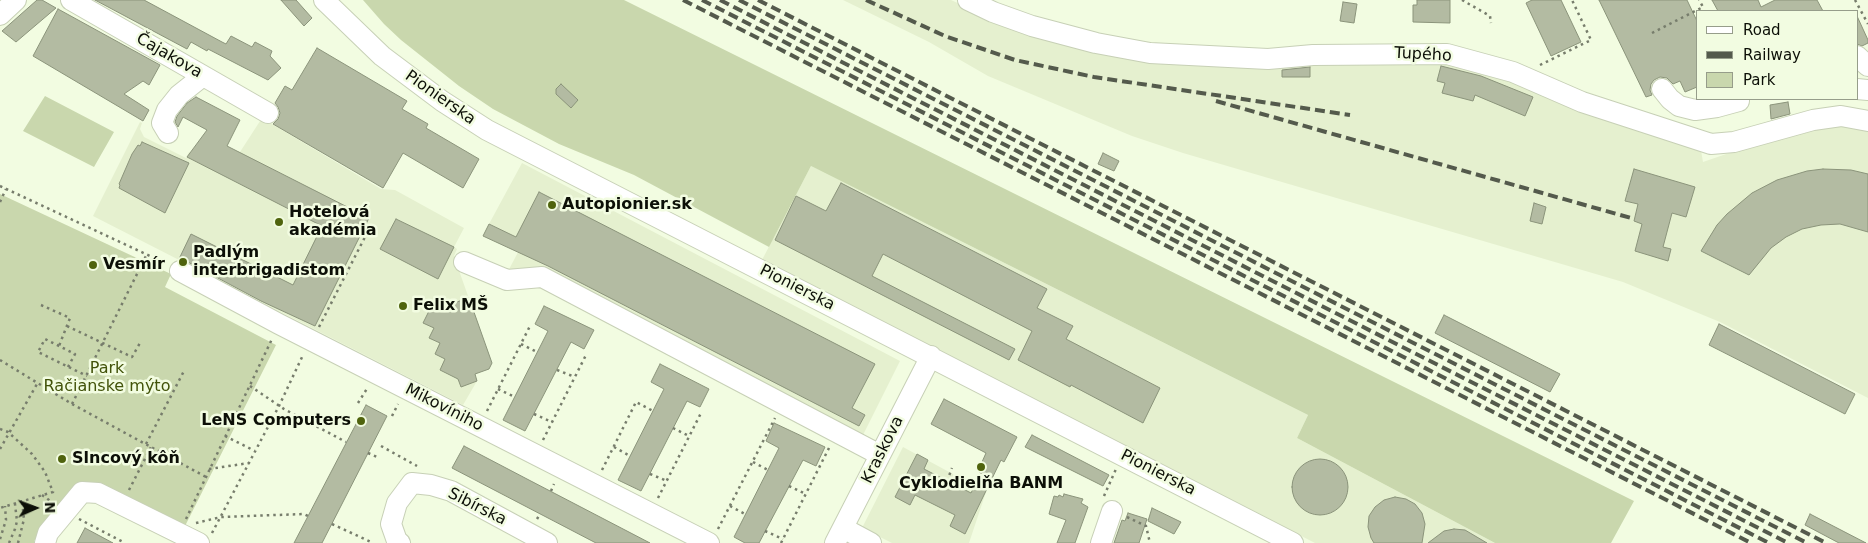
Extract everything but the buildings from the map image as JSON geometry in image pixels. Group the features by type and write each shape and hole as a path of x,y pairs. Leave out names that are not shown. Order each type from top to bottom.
{"street":[{"path":"0,15 16,0"},
{"name":"Čajakova","path":"71,0 268,113"},
{"name":"Pionierska","path":"324,0 382,56 442,101 487,130 1293,543"},
{"name":"Tupého","path":"968,0 993,12 1032,26 1096,43 1150,53 1268,59 1313,55 1447,54 1513,72 1582,102 1712,144 1734,142 1813,120 1841,116 1868,121"},
{"path":"1858,57 1868,66"},
{"path":"168,133 162,123 167,110 179,95 203,76"},
{"path":"1662,90 1678,106 1695,110 1717,107 1739,100"},
{"path":"464,262 507,280 542,277 880,455"},
{"name":"Mikovíniho","path":"180,270 310,340 711,540"},
{"name":"Kraskova","path":"839,536 930,356"},
{"name":"Sibírska","path":"400,543 397,541 391,524 397,503 412,483 451,491 547,543"},
{"path":"45,543 48,533 82,492 98,493 204,541"},
{"path":"1101,543 1112,508"},
{"path":"839,536 871,543"}],"path":[{"path":"1462,0 1490,16 1491,23"},
{"path":"1535,67 1591,40 1572,0"},
{"path":"1699,0 1703,7 1701,10"},
{"path":"1855,0 1868,24"},
{"path":"1652,33 1696,12"},
{"path":"0,186 180,270"},
{"path":"0,202 6,189"},
{"path":"204,541 221,517 279,406 310,340 316,334 366,235"},
{"path":"72,404 147,254"},
{"path":"41,305 70,318 59,346"},
{"path":"183,526 280,324"},
{"path":"487,412 531,324"},
{"path":"67,326 132,357 140,343"},
{"path":"68,367 75,354 45,339 38,352 68,367 87,376"},
{"path":"521,344 537,352"},
{"path":"539,448 587,353"},
{"path":"0,360 72,404 206,476"},
{"path":"146,444 184,369"},
{"path":"557,370 575,377"},
{"path":"0,449 37,384"},
{"path":"250,386 279,406 346,442"},
{"path":"498,389 515,396"},
{"path":"598,478 636,402 653,411"},
{"path":"711,540 753,462 781,403"},
{"path":"654,506 702,411"},
{"path":"534,414 552,422"},
{"path":"673,428 689,436"},
{"path":"0,429 8,432 32,454 45,472 52,492 0,508"},
{"path":"781,543 837,433"},
{"path":"225,436 255,450"},
{"path":"125,498 151,447"},
{"path":"614,447 630,456"},
{"path":"368,453 377,457"},
{"path":"753,462 768,470"},
{"path":"209,469 249,463"},
{"path":"1117,467 1112,508 1146,526 1150,543"},
{"path":"947,480 952,468"},
{"path":"650,474 667,481"},
{"path":"789,486 806,494"},
{"path":"42,495 65,512 125,543"},
{"path":"18,543 24,519 22,500"},
{"path":"9,543 17,521 15,503"},
{"path":"0,539 6,520 5,506"},
{"path":"730,506 745,514"},
{"path":"192,524 221,517 304,514 308,516"},
{"path":"332,524 373,543"},
{"path":"765,531 783,539"}],"shaded area":[{"path":"843,0 951,0 1003,24 1282,66 1310,66 1346,61 1464,63 1545,96 1700,145 1703,162 1796,130 1838,122 1868,128 1868,398 1720,322 1623,282 1183,153 1132,136 988,76 929,42"},
{"name":"Hotelová akadémia","path":"262,118 381,189 395,190 464,228 454,247 457,249 454,256 460,259 457,265 492,363 489,369 475,374 477,381 463,405 93,216 140,122 142,123 140,129 144,137 186,158 189,152 224,170 234,150 240,152"},
{"path":"522,163 900,361 861,439 507,273 524,241 489,224"},
{"path":"811,166 1308,415 1297,438 1495,543 1315,543 762,260"},
{"path":"903,447 986,492 969,543 892,543 862,528"}],"green space":[{"path":"363,0 624,0 1634,501 1611,543 1495,543 1297,438 1308,415 811,166 769,247 634,175 559,144 493,109 459,86 401,40"},
{"path":"45,96 114,132 94,167 23,131"},
{"name":"Park Račianske mýto","path":"0,194 171,274 165,287 276,345 183,530 97,486 50,521 34,541 35,543 0,543"}],"railway":[{"path":"683,0 1751,543"},
{"path":"702,0 1769,543"},
{"path":"720,0 1788,543"},
{"path":"739,0 1807,543"},
{"path":"758,0 1826,543"},
{"path":"866,0 945,36 1015,60 1094,77 1350,115"},
{"path":"1216,101 1631,218"}],"place":[{"name":"Autopionier.sk","path":"552,205"},
{"name":"Hotelová akadémia","path":"279,222"},
{"name":"Padlým interbrigadistom","path":"183,262"},
{"name":"Vesmír","path":"93,265"},
{"name":"Felix MŠ","path":"403,306"},
{"name":"LeNS Computers","path":"361,421"},
{"name":"Slncový kôň","path":"62,459"},
{"name":"Cyklodielňa BANM","path":"981,467"}]}
